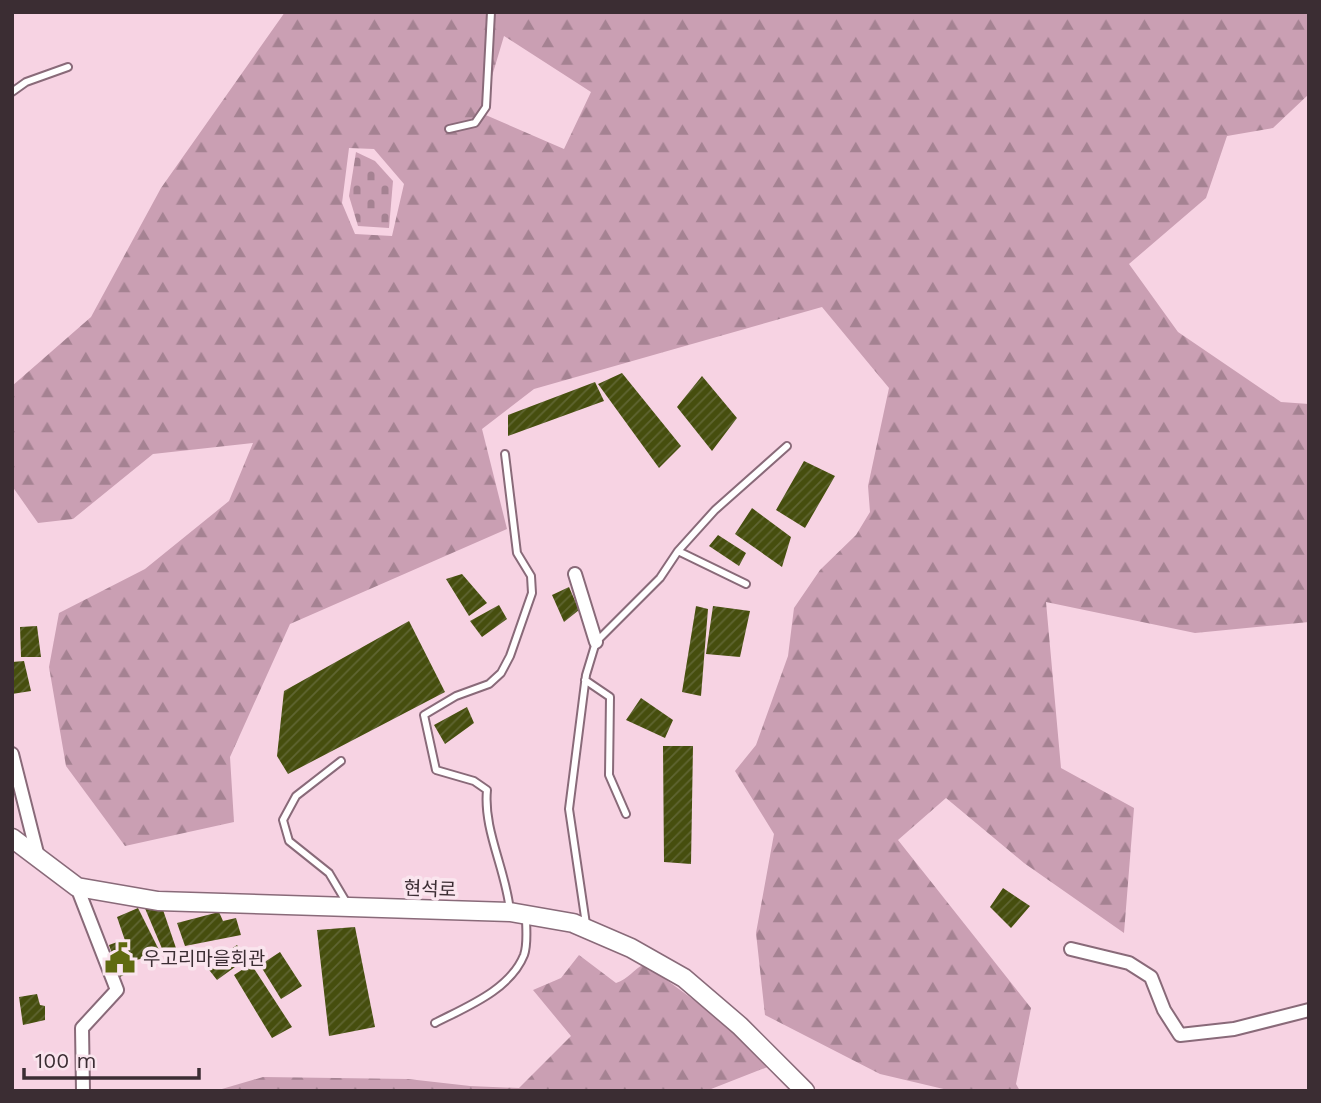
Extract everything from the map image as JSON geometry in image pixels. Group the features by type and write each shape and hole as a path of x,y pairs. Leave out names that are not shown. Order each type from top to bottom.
{"street":[{"path":"575,574 596,642"},
{"path":"12,754 38,858"},
{"name":"현석로","path":"12,838 77,887 158,901 518,914 573,923 631,948 684,978 740,1026 805,1091"},
{"path":"77,887 117,990 82,1028 83,1091"},
{"path":"1071,949 1129,963 1150,977 1164,1010 1180,1035 1234,1029 1309,1010"}],"lane":[{"path":"449,129 475,123 486,107 491,12"},
{"path":"12,92 26,82 68,67"},
{"path":"587,929 569,809 585,680 596,642 660,578 678,551 715,510 788,446"},
{"path":"435,1023 477,1002 513,974 525,953 518,914 485,810 487,790 474,781 436,769 424,715 456,696 489,684 501,673 510,656 532,593 531,576 517,553 505,454"},
{"path":"678,551 746,584"},
{"path":"585,680 610,698 609,775 626,814"},
{"path":"341,761 296,796 283,820 289,841 329,873 349,907"}],"green space":[{"path":"285,12 1309,12 1309,94 1273,128 1227,136 1206,198 1129,264 1178,332 1281,402 1309,404 1309,622 1195,633 1046,602 1061,768 1134,808 1124,933 1024,863 946,798 898,840 1031,1008 1016,1084 1020,1091 952,1091 880,1074 765,1015 756,933 774,834 735,771 756,745 788,656 794,608 820,570 856,535 870,512 868,486 889,388 822,307 534,389 482,429 507,529 290,624 230,757 234,822 125,846 66,766 49,667 59,613 145,569 229,501 253,443 153,454 73,519 38,523 12,486 12,386 91,317 161,188","holes":["504,36 591,92 564,149 481,113","349,148 374,149 404,184 392,236 355,234 342,203"]},
{"path":"356,152 375,161 393,181 389,228 358,226 349,196"},
{"path":"579,955 616,983 645,964 706,1009 770,1066 706,1091 215,1091 263,1077 408,1079 519,1088 571,1036 533,990 561,978"}],"building":[{"path":"622,373 681,446 659,468 598,384"},
{"path":"702,376 737,418 712,451 677,407"},
{"path":"595,382 604,401 508,436 508,415"},
{"path":"804,461 835,476 805,528 776,510"},
{"path":"752,508 791,537 782,567 735,534"},
{"path":"718,535 746,553 739,566 709,546"},
{"path":"462,574 487,603 469,616 446,579"},
{"path":"569,587 579,610 564,622 552,595"},
{"path":"499,605 507,619 482,637 470,621"},
{"path":"696,606 708,609 701,696 682,692"},
{"path":"713,606 750,611 740,657 706,654"},
{"path":"409,621 445,692 288,774 277,756 284,691"},
{"path":"37,626 41,657 21,657 20,627"},
{"path":"24,661 31,691 12,694 12,662"},
{"path":"641,698 673,720 665,738 626,720"},
{"path":"467,707 474,723 445,744 434,725"},
{"path":"663,746 693,746 691,864 664,862"},
{"path":"1003,888 1030,906 1011,928 990,907"},
{"path":"144,906 162,907 177,951 166,958"},
{"path":"138,908 161,954 132,961 117,917"},
{"path":"219,912 223,921 236,918 241,935 185,946 177,923"},
{"path":"355,927 375,1027 329,1036 317,930"},
{"name":"우고리마을회관","path":"120,941 131,971 120,977 109,945"},
{"path":"237,945 246,959 217,980 206,966"},
{"path":"280,952 302,986 281,999 260,965"},
{"path":"251,964 292,1027 272,1038 234,975"},
{"path":"37,994 40,1005 45,1006 45,1020 23,1025 19,997"}],"place":[{"name":"우고리마을회관","path":"120,958"}]}
